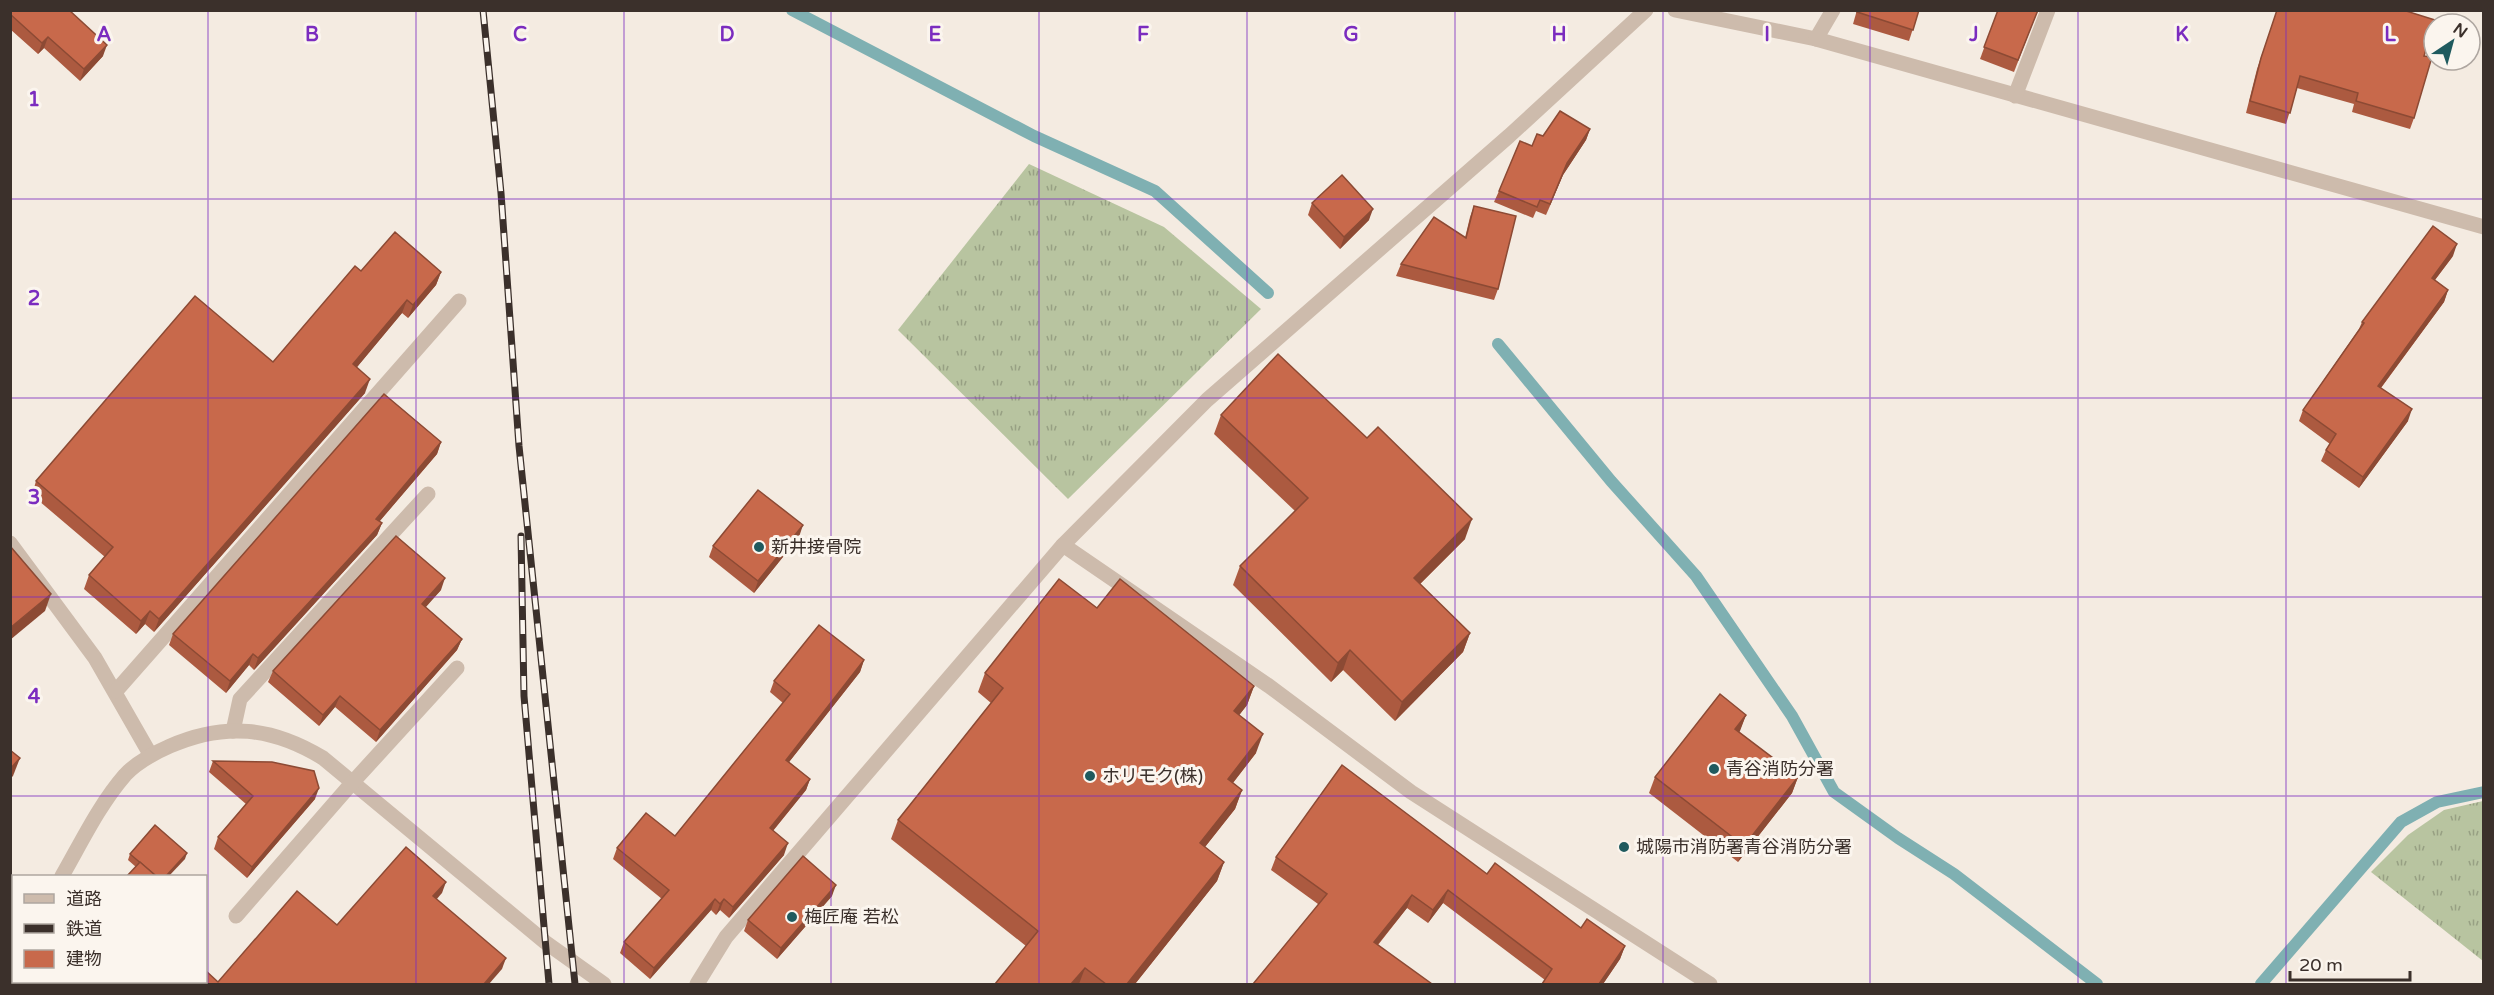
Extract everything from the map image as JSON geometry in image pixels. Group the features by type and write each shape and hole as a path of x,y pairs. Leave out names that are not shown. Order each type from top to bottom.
{"street":[{"path":"697,984 726,937 1063,545 1207,400 1509,136 1646,10"},
{"path":"1675,10 1816,39 2484,227"},
{"path":"1816,39 1833,10"},
{"path":"2015,96 2049,10"},
{"path":"116,691 459,301"},
{"path":"233,731 240,699 428,494"},
{"path":"10,543 95,658 116,691 150,754"},
{"path":"1063,545 1269,686 1411,792 1710,984"},
{"path":"236,916 352,783 457,668"},
{"path":"63,875 114,789 127,773 150,754 208,732 267,733 297,742 323,758 545,942 604,984"}],"green space":[{"path":"1029,164 1164,227 1261,309 1068,499 898,330"},
{"path":"2484,801 2483,961 2371,872 2408,835 2444,810"}],"building":[{"path":"10,10 69,10 107,45 84,69 48,37 42,43 10,14"},
{"path":"1858,10 1919,10 1913,30 1857,12"},
{"path":"1998,10 2038,10 2018,60 1984,47"},
{"path":"2277,10 2403,10 2422,16 2422,72 2428,72 2414,118 2356,101 2358,93 2300,76 2290,113 2250,101"},
{"path":"1560,111 1590,129 1567,163 1550,204 1540,200 1537,207 1499,191 1520,141 1532,146 1537,134 1543,136"},
{"path":"1342,175 1373,209 1344,237 1312,203"},
{"path":"1474,206 1516,216 1498,289 1401,264 1434,217 1466,238"},
{"path":"2433,226 2457,244 2432,278 2448,290 2378,386 2412,409 2363,477 2326,450 2336,434 2303,410 2364,323 2362,322"},
{"path":"395,232 441,272 413,305 407,300 353,364 370,379 159,619 150,611 141,621 89,575 113,547 36,481 195,296 273,362 355,266 361,271"},
{"path":"1278,354 1367,438 1378,427 1472,519 1414,578 1470,633 1402,702 1350,650 1338,663 1240,566 1308,498 1221,415"},
{"path":"384,394 441,442 376,519 382,523 258,658 253,654 230,681 173,634"},
{"path":"758,490 803,525 758,581 713,546"},
{"path":"396,536 445,578 422,604 462,639 380,730 340,696 323,715 273,671"},
{"path":"10,546 51,594 10,628"},
{"name":"ホリモク(株)","path":"1059,579 1097,608 1120,579 1254,686 1234,711 1263,734 1228,779 1242,790 1200,843 1224,862 1127,984 1106,984 1085,968 1071,984 995,984 1038,931 898,820 1003,688 985,673"},
{"path":"819,625 864,660 786,760 810,779 770,828 788,843 733,907 724,899 720,904 715,899 654,968 624,942 669,890 617,848 646,813 675,836 790,694 774,681"},
{"name":"青谷消防分署","path":"1720,694 1746,715 1735,729 1798,777 1744,846 1655,777"},
{"path":"10,750 20,758 10,769"},
{"path":"213,761 272,762 314,771 319,788 252,867 218,837 253,796"},
{"path":"1342,765 1487,874 1495,863 1581,928 1587,919 1625,946 1599,984 1542,984 1552,969 1448,890 1433,910 1412,895 1374,942 1432,984 1253,984 1327,894 1276,857"},
{"path":"155,825 187,853 167,875 155,875 130,854"},
{"path":"406,847 446,882 433,896 506,958 484,984 48,983 207,983 207,972 218,982 297,891 337,925"},
{"path":"803,856 836,885 781,948 748,920"},
{"path":"140,862 155,875 128,875"}],"waterway":[{"path":"792,10 1034,136 1155,191 1268,293"},
{"path":"1498,344 1611,481 1696,576 1792,716 1834,792 1898,838 1954,874 2097,984"},
{"path":"2261,984 2401,822 2437,802 2484,792"}],"railway":[{"path":"483,10 501,193 519,446 575,984"},
{"path":"521,536 524,696 549,984"}],"place":[{"name":"新井接骨院","path":"759,547"},
{"name":"青谷消防分署","path":"1714,769"},
{"name":"ホリモク(株)","path":"1090,776"},
{"name":"城陽市消防署青谷消防分署","path":"1624,847"},
{"name":"梅匠庵 若松","path":"792,917"}]}
